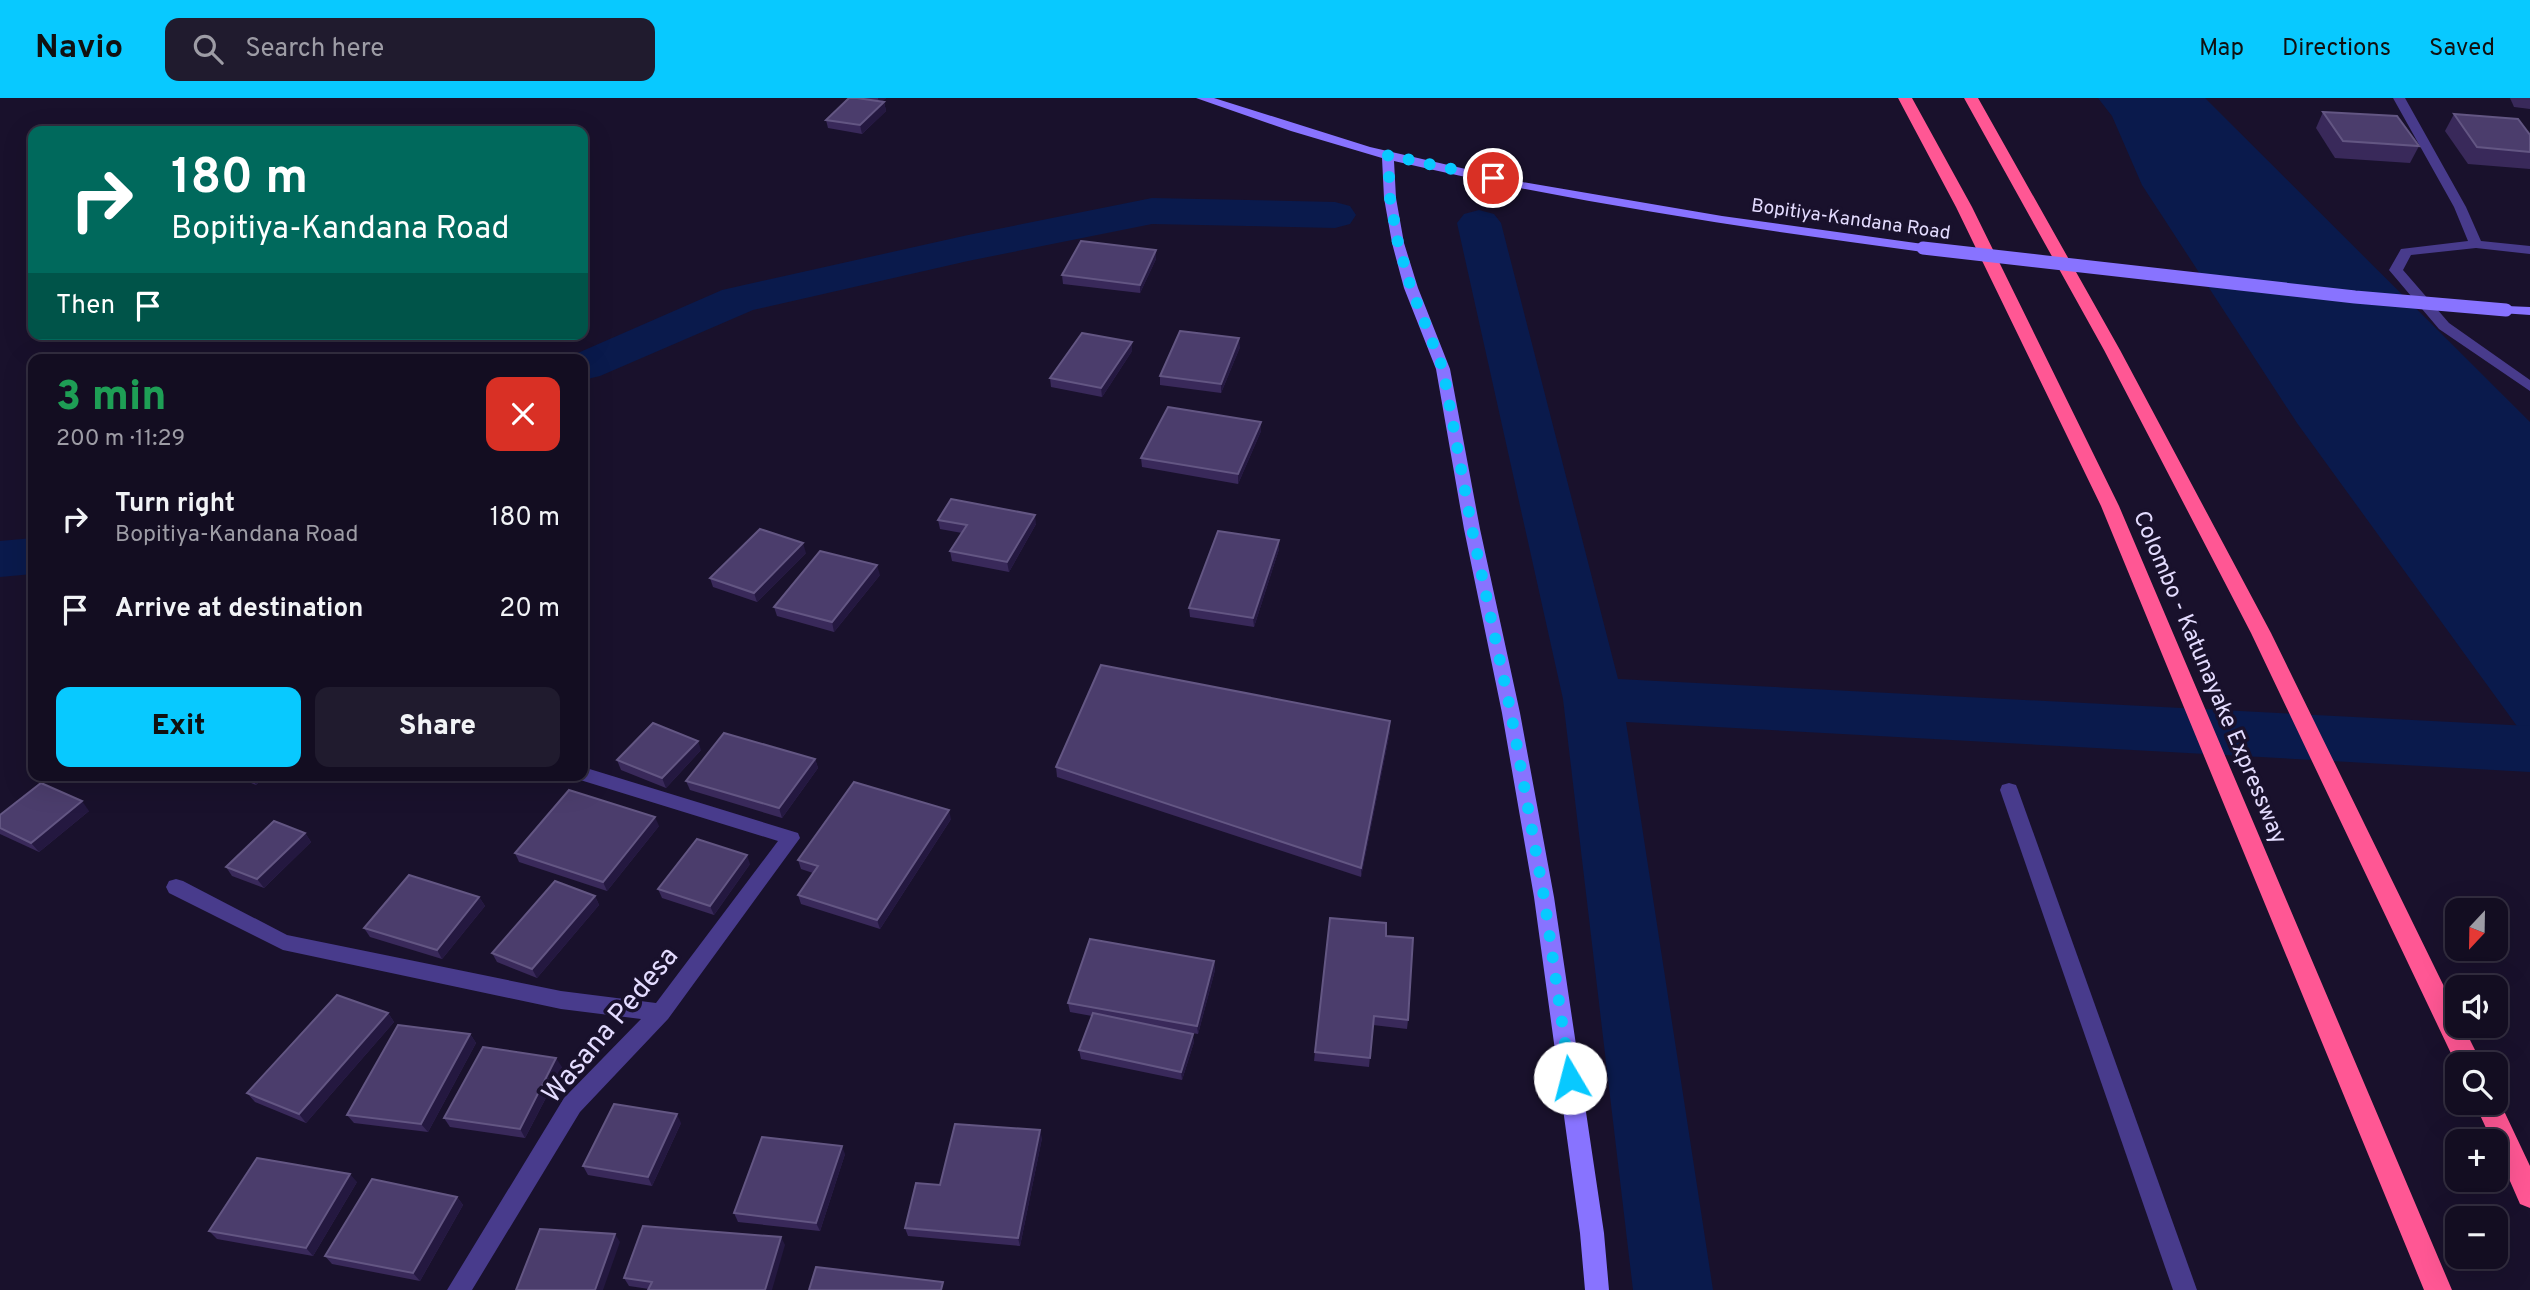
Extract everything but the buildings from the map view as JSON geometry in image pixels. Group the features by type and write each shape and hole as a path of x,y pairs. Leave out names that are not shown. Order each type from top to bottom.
{"highway":[{"name":"Colombo - Katunayake Expressway","path":"1905,98 1964,207 2110,506 2438,1290"},
{"path":"1971,98 2112,351 2261,633 2463,1052"},
{"path":"2493,1115 2530,1195"}],"street":[{"name":"Bopitiya-Kandana Road","path":"1202,98 1388,155 1545,190 1792,230 1923,248 2355,297 2530,311"},
{"path":"2399,98 2460,207 2476,244"},
{"path":"1388,155 1390,198 1398,243 1411,288 1443,369 1472,529 1511,713 1544,897 1592,1233 1597,1290"},
{"path":"2530,250 2476,244 2406,251 2396,270 2444,326 2530,387"},
{"name":"Wasana Pedesa","path":"459,1290 572,1105 661,1013 791,838 588,776"},
{"path":"2009,790 2186,1290"},
{"path":"176,887 283,942 561,1000 661,1013"}],"water":[{"path":"2098,98 2205,98 2530,422 2530,744 2297,423 2142,185 2112,116"}],"waterway":[{"path":"588,364 738,300 968,248 1152,211 1335,215"},
{"path":"1479,223 1593,699"},
{"path":"0,559 28,556"},
{"path":"1593,699 2530,749"},
{"path":"1593,699 1673,1290"}],"route":[{"path":"1493,178 1388,155 1390,198 1398,243 1411,288 1443,369 1472,529 1511,713 1544,897 1570,1078"}]}
